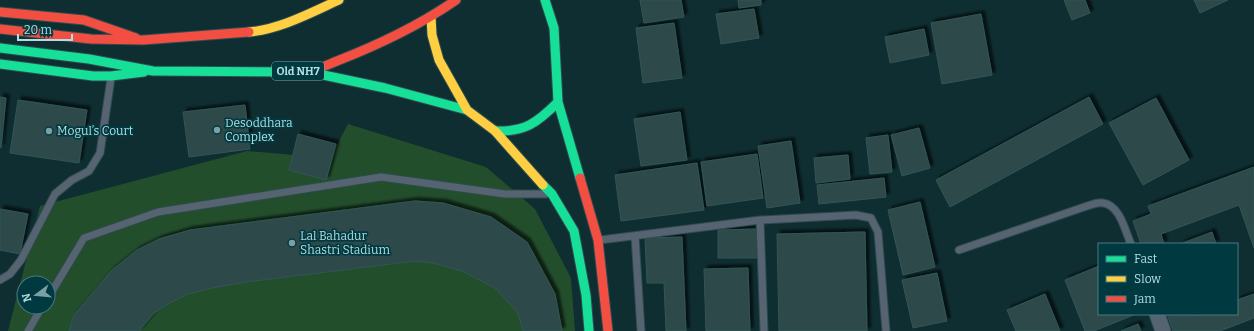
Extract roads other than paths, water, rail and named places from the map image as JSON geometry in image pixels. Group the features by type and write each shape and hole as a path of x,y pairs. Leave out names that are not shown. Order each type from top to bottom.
{"main road":[{"path":"0,29 91,39 143,40 258,31 293,21 338,0"},
{"name":"Old NH7","path":"0,48 89,59 153,71 309,72 352,55 431,17 456,0"},
{"path":"545,0 554,28 558,102 598,240 608,331"},
{"path":"0,12 84,20 143,40"},
{"path":"431,17 432,35 439,60 466,110"},
{"path":"0,64 93,76 112,76 153,71"},
{"path":"309,72 385,88 466,110 495,131 529,171 552,194 574,231 586,295 589,331"},
{"path":"495,131 511,132 526,128 540,121 558,102"}],"street":[{"path":"1157,315 1163,331"}],"lane":[{"path":"0,280 10,274 21,260 55,194 72,180 89,171 100,153 112,76"},
{"path":"56,285 84,238 158,212 381,177 505,194 552,194"},
{"path":"959,250 1087,206 1102,203 1113,206 1131,243"},
{"path":"598,240 760,220 856,215 871,218 878,232 886,331"},
{"path":"760,220 764,331"},
{"path":"634,236 641,331"},
{"path":"28,331 37,315"}],"place":[{"name":"Desoddhara Complex","path":"217,130"},
{"name":"Mogul’s Court","path":"49,131"},
{"name":"Lal Bahadur Shastri Stadium","path":"292,243"}]}
